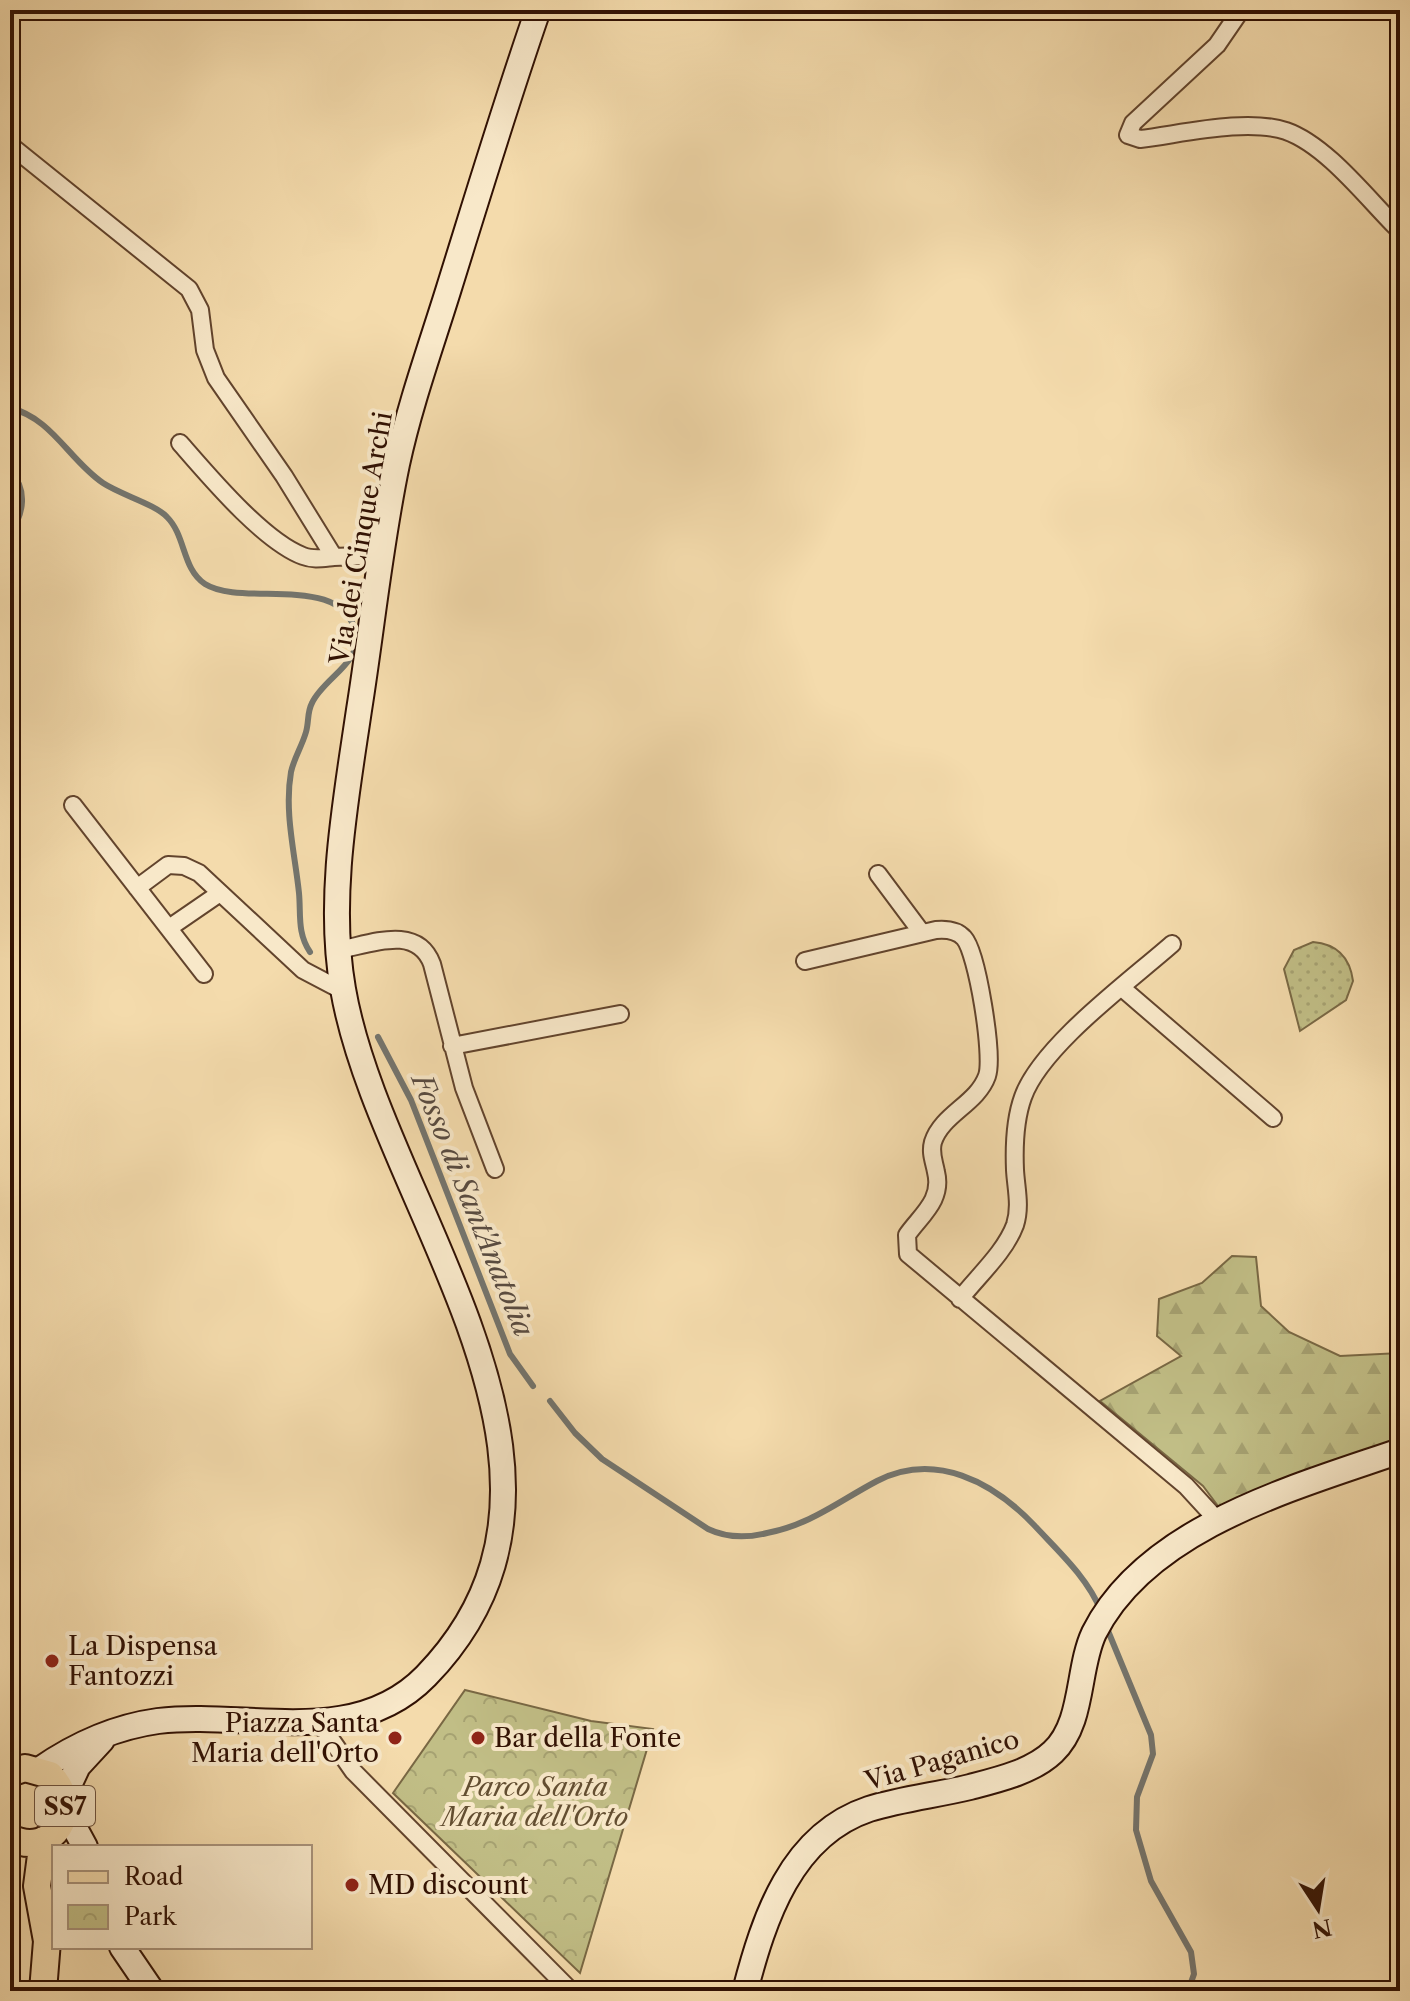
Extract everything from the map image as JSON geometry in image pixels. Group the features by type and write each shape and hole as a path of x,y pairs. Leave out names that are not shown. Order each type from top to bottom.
{"main road":[{"name":"Via dei Cinque Archi","path":"18,1771 109,1733 158,1721 319,1722 350,1718 387,1705 414,1687 440,1660 467,1619 490,1568 500,1531 504,1493 498,1428 480,1359 360,1055 343,991 339,895 348,788 397,464 538,10"},
{"name":"Via Paganico","path":"745,1991 781,1890 814,1841 844,1819 871,1809 981,1784 1044,1758 1059,1745 1069,1726 1086,1651 1108,1609 1123,1589 1160,1558 1219,1522 1278,1494 1400,1451"},
{"path":"84,1845 65,1803 78,1766 109,1733"},
{"name":"SS7","path":"18,1771 50,1775 65,1803 62,1822 51,1843 38,1904"},
{"name":"SS7","path":"10,1840 51,1843"},
{"name":"SS7","path":"10,1840 50,1936 43,1991"},
{"path":"123,1949 152,1991"}],"street":[{"path":"1241,10 1223,38 1133,123 1128,135 1140,139 1255,127 1287,132 1315,147 1396,227"},
{"path":"10,145 193,294 211,370 284,476 334,557"},
{"path":"180,443 235,504 291,549 310,558 383,555"},
{"path":"73,805 204,974"},
{"path":"137,888 164,867 178,865 199,873 303,970 343,991"},
{"path":"878,874 922,933"},
{"path":"169,928 220,893"},
{"path":"805,961 947,929 959,933 968,943 989,1040 989,1071 983,1085 934,1140 932,1155 937,1191 906,1242 912,1260 1194,1493 1219,1522"},
{"path":"339,950 395,940 420,945 432,964 464,1088 495,1169"},
{"path":"960,1299 1005,1242 1016,1220 1016,1139 1021,1105 1030,1080 1046,1057 1172,944"},
{"path":"1122,988 1273,1118"},
{"path":"452,1046 620,1014"},
{"path":"319,1722 353,1771 571,1991"}],"green space":[{"path":"1313,942 1329,946 1341,954 1349,965 1353,981 1346,1000 1300,1031 1284,969 1294,950"},
{"path":"1232,1256 1256,1257 1261,1306 1289,1332 1340,1356 1400,1353 1400,1440 1263,1487 1221,1510 1203,1486 1100,1401 1181,1356 1157,1336 1159,1299 1202,1283"},
{"name":"Parco Santa Maria dell'Orto","path":"465,1690 591,1721 653,1729 580,1973 393,1793"}],"waterway":[{"name":"Fosso di Sant'Anatolia","path":"10,408 25,413 49,430 103,483 167,517 178,533 192,570 205,584 243,593 313,597 333,603 348,615 356,635 353,654 312,703 289,787 289,818 300,923 310,952"},
{"name":"Fosso di Sant'Anatolia","path":"10,471 22,494 21,510 10,533"},
{"name":"Fosso di Sant'Anatolia","path":"378,1037 411,1100 510,1354 533,1386"},
{"name":"Fosso di Sant'Anatolia","path":"550,1401 575,1433 602,1459 708,1529 730,1536 760,1535 797,1524 877,1481 899,1473 920,1469 941,1470 962,1476 1000,1496 1034,1525 1080,1576 1101,1611"},
{"name":"Fosso di Sant'Anatolia","path":"1106,1626 1151,1735 1153,1754 1137,1797 1136,1830 1151,1881 1191,1952 1194,1974 1188,1991"}],"place":[{"name":"La Dispensa Fantozzi","path":"52,1661"},
{"name":"Piazza Santa Maria dell'Orto","path":"395,1738"},
{"name":"Bar della Fonte","path":"478,1738"},
{"name":"MD discount","path":"352,1885"}]}
